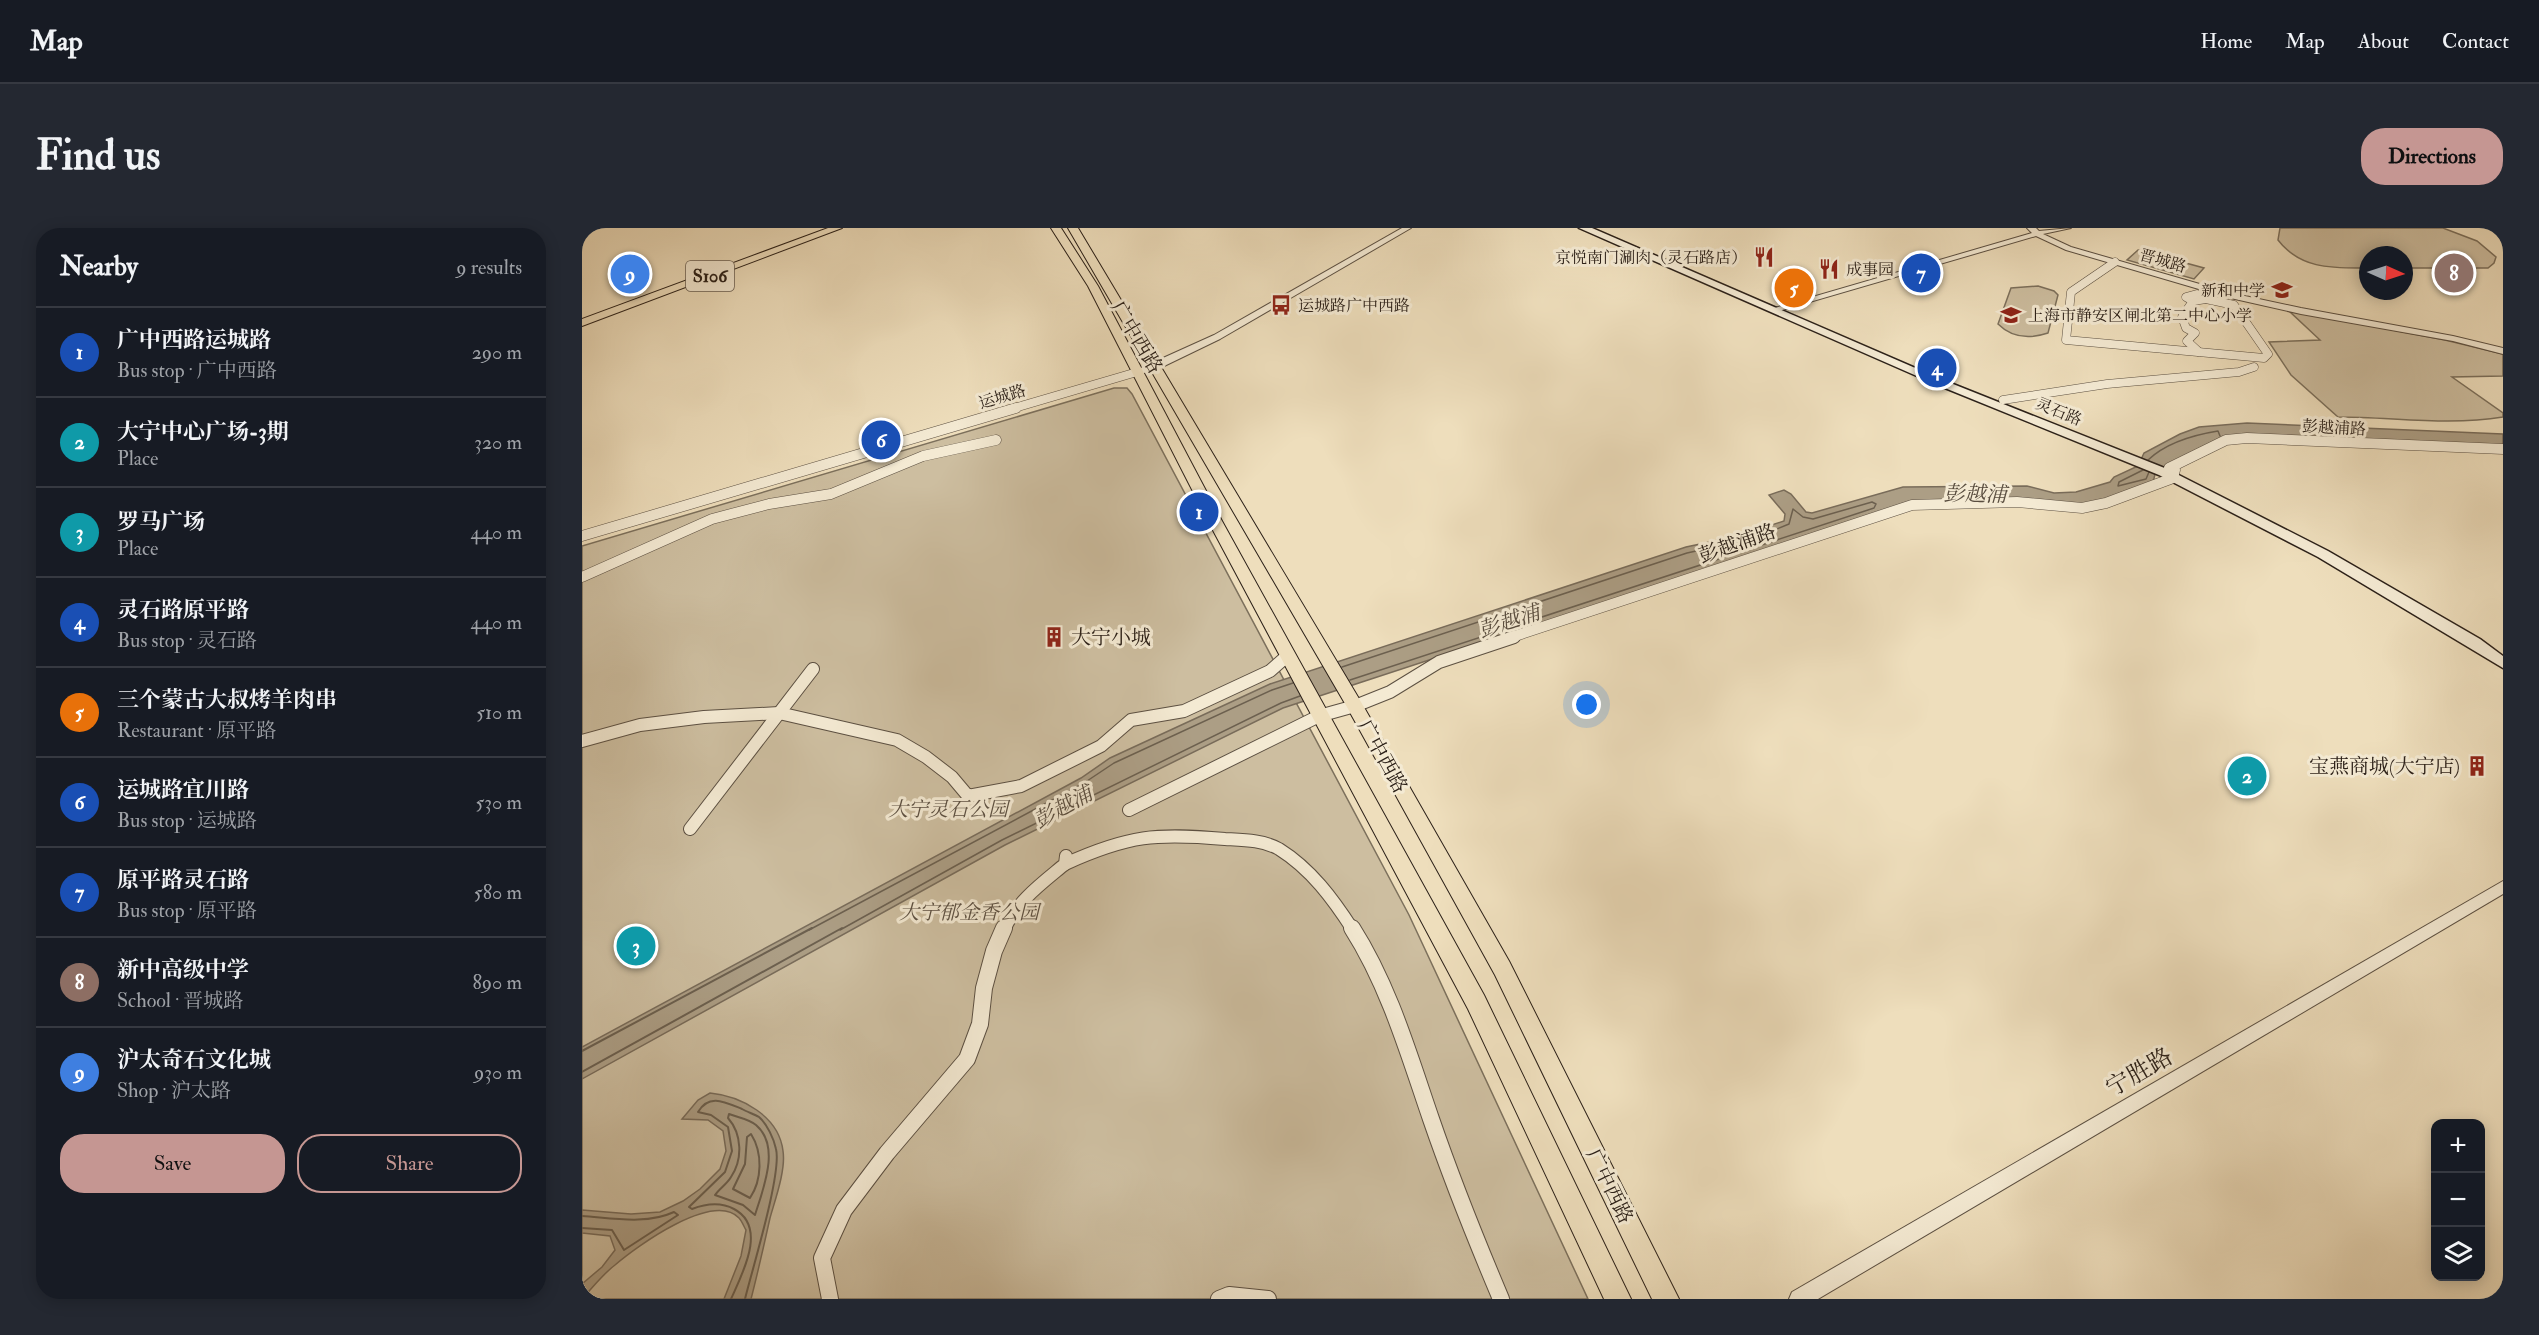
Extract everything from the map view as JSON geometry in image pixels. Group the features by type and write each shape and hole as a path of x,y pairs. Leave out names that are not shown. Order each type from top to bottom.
{"main road":[{"name":"S106","path":"582,316 813,228"},
{"name":"S106","path":"582,323 837,228"},
{"name":"广中西路","path":"1056,228 1093,286 1315,708 1476,1002 1618,1299"},
{"name":"广中西路","path":"1073,228 1350,699 1503,968 1666,1299"},
{"name":"灵石路","path":"1584,228 2003,400 2170,472 2346,555 2503,652"},
{"name":"灵石路","path":"1603,228 1939,382 2130,455"},
{"name":"灵石路","path":"2170,472 2323,554 2475,643 2503,663"},
{"path":"1215,521 1241,514"}],"street":[{"name":"运城路","path":"582,536 1155,367 1217,337 1407,228"},
{"path":"1777,308 2034,231 2067,228"},
{"name":"晋城路","path":"2034,231 2067,247 2115,262 2193,293 2415,331 2503,351"},
{"path":"2115,262 2088,284 2071,292 2066,340 2115,341 2199,352 2264,358 2268,354 2234,305 2206,299 2193,293 2182,317 2186,328 2195,333 2187,341 2199,352"},
{"path":"2003,400 2107,384 2239,372 2254,367"},
{"name":"彭越浦路","path":"1129,810 1315,708 1408,683 1421,670 1439,662 1761,553 1912,505 2018,502 2082,508 2106,503 2170,472 2226,440 2247,438 2503,449"},
{"path":"582,577 712,519 769,504 831,494 923,456 996,440"},
{"path":"582,741 640,725 704,717 779,713 897,740 926,757 952,777 968,796 1021,786 1101,746 1131,720 1184,711 1270,671 1289,659"},
{"path":"690,829 813,669"},
{"path":"830,1299 822,1258 844,1210 887,1153 967,1059 980,1024 984,988 994,951 1011,914 1065,860 1102,847 1150,836 1194,836 1239,840 1278,848 1305,868 1352,929 1383,984 1447,1163 1501,1299"},
{"name":"宁胜路","path":"1799,1299 2503,887"},
{"path":"1219,1299 1229,1295 1268,1299"}],"green space":[{"path":"2280,228 2443,228 2477,241 2496,257 2494,263 2488,268 2413,268 2413,246 2359,246 2359,268 2343,268 2308,262 2287,250 2278,240"},
{"path":"2138,250 2204,268 2194,279 2127,260"},
{"path":"2038,286 2054,291 2058,295 2048,333 2022,336 2003,329 1998,324 2011,288"},
{"path":"2288,310 2445,340 2503,354 2503,376 2452,377 2503,413 2503,417 2441,421 2338,417 2291,375 2269,342 2320,340"},
{"name":"大宁灵石公园","path":"1114,388 1127,388 1132,394 1409,915 1588,1299 582,1299 582,546"}],"water":[{"name":"彭越浦","path":"2247,423 2503,434 2503,447 2226,440 2155,474 2153,483 2091,504 1908,503 1365,681 1283,708 1005,845 582,1079 582,1047 1081,778 1110,758 1270,684 1686,547 1738,536 1784,521 1785,514 1769,495 1784,490 1791,494 1806,512 1812,513 1903,487 2027,486 2054,493 2076,492 2110,482 2114,477 2138,466 2144,453 2180,434 2199,427"},
{"path":"710,1093 734,1098 757,1110 774,1128 783,1151 782,1176 751,1299 724,1299 741,1256 746,1230 739,1218 727,1211 712,1211 676,1224 640,1246 606,1272 582,1299 582,1284 602,1267 615,1250 610,1236 582,1233 582,1210 631,1214 660,1212 683,1201 700,1189 720,1169 726,1151 723,1131 708,1120 682,1119 698,1100"}],"place":[{"name":"京悦南门涮肉（灵石路店）","path":"1764,257"},
{"name":"成事园","path":"1829,269"},
{"name":"原平路灵石路","path":"1921,273"},
{"name":"新中高级中学","path":"2454,273"},
{"name":"沪太奇石文化城","path":"630,274"},
{"name":"三个蒙古大叔烤羊肉串","path":"1794,288"},
{"name":"新和中学","path":"2282,290"},
{"name":"运城路广中西路","path":"1281,305"},
{"name":"上海市静安区闸北第二中心小学","path":"2011,315"},
{"name":"灵石路原平路","path":"1937,368"},
{"name":"运城路宜川路","path":"881,440"},
{"name":"广中西路运城路","path":"1199,512"},
{"name":"大宁小城","path":"1054,637"},
{"name":"宝燕商城(大宁店)","path":"2477,766"},
{"name":"大宁中心广场-3期","path":"2247,776"},
{"name":"罗马广场","path":"636,946"}],"park label":[{"name":"大宁郁金香公园","path":"969,912"}]}
